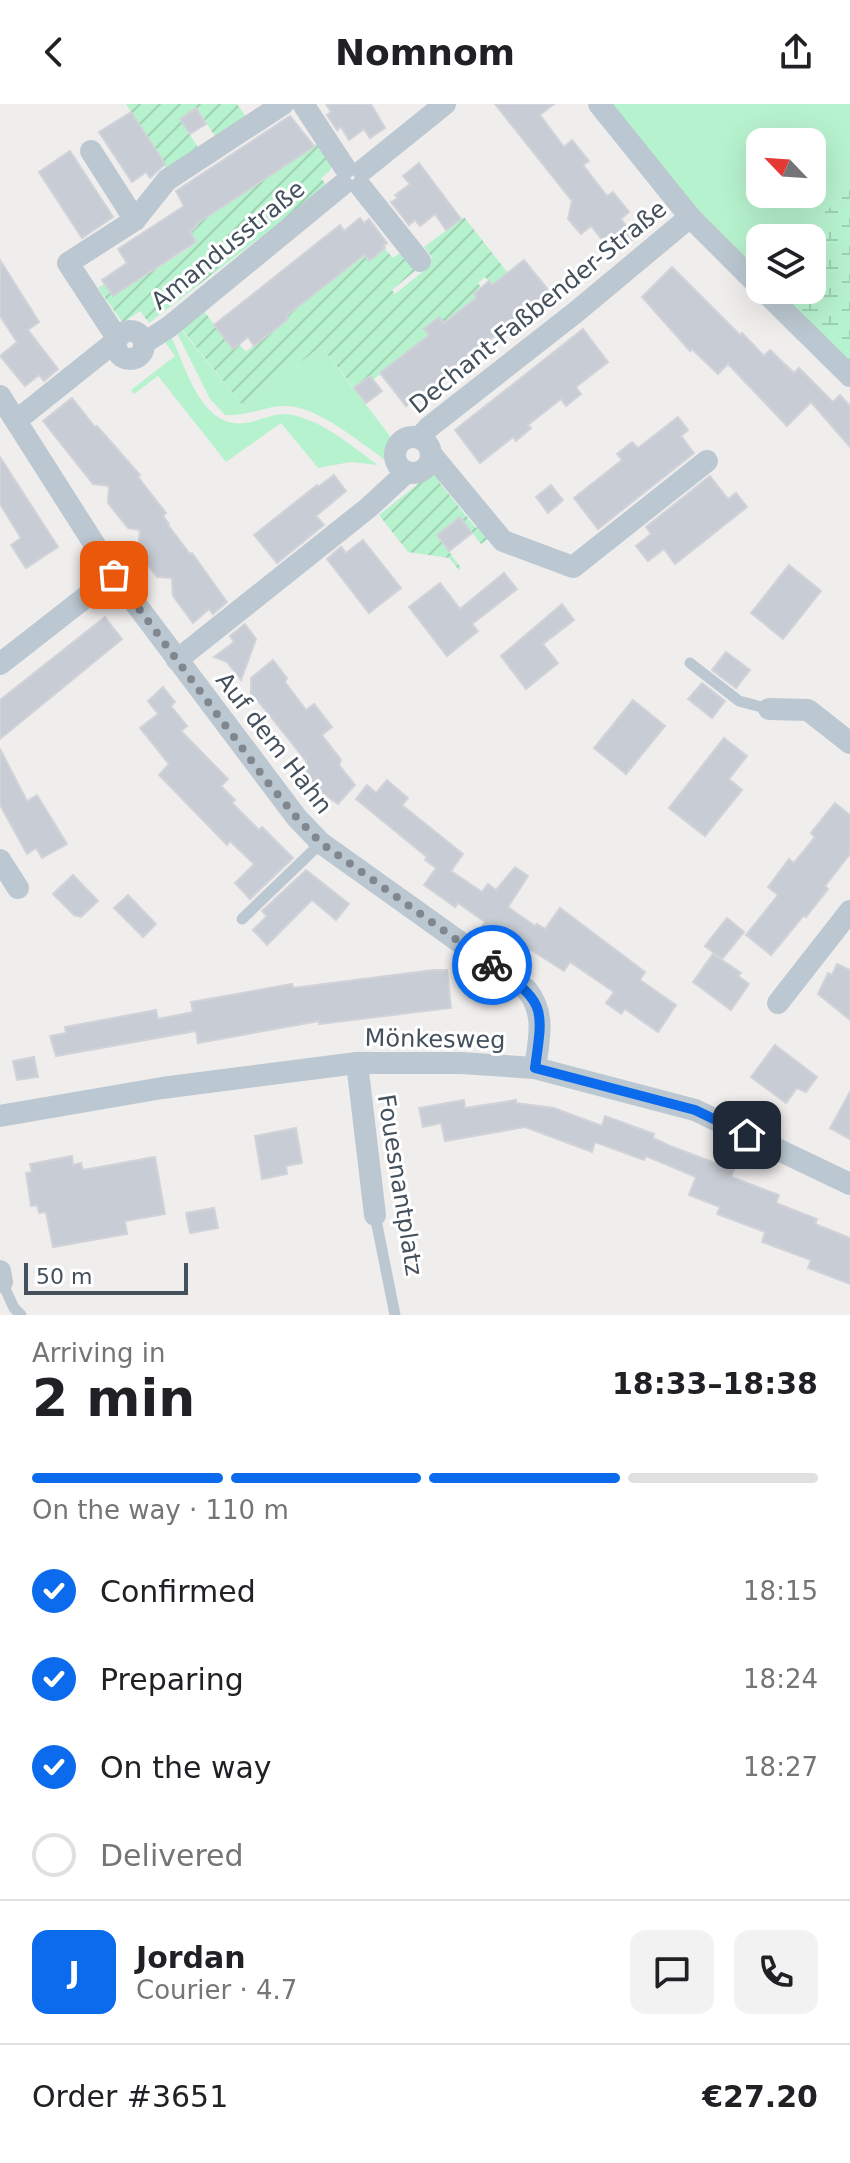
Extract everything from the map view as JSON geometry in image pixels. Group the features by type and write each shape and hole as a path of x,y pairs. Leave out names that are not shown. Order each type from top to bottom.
{"street":[{"path":"17,420 116,340 68,263 135,220 167,180 283,104"},
{"path":"303,104 353,178 420,261"},
{"name":"Amandusstraße","path":"116,340 130,330 139,334 144,343 169,327 445,104"},
{"path":"599,104 690,217 746,272"},
{"path":"91,151 135,220"},
{"name":"Dechant-Faßbender-Straße","path":"690,217 576,312 428,428 425,446 427,467 414,473 407,472 397,465 395,450 404,439 425,446 503,541 573,567 707,461"},
{"path":"778,304 850,376"},
{"name":"Auf dem Hahn","path":"0,396 114,575 273,789 321,843 527,990 537,1002 541,1025 535,1068"},
{"name":"Dechant-Faßbender-Straße","path":"177,660 368,508 407,472"},
{"path":"0,664 114,575"},
{"path":"769,709 808,710 850,743"},
{"path":"0,860 18,888"},
{"path":"778,1003 850,911"},
{"name":"Mönkesweg","path":"0,1116 162,1088 357,1063 461,1063 535,1068 695,1110 850,1184"},
{"name":"Fouesnantplatz","path":"357,1063 375,1215"}],"lane":[{"path":"690,663 739,701 769,709"},
{"path":"242,919 321,843"},
{"name":"Fouesnantplatz","path":"375,1215 395,1315"},
{"path":"1,1277 14,1308 21,1315"}],"green space":[{"path":"126,104 237,104 247,118 216,138 197,108 180,119 199,149 167,170"},
{"path":"609,104 850,104 850,189 812,224 746,224 746,258 700,212"},
{"path":"319,142 332,163 330,171 321,178 327,186 149,323 140,311 123,323 98,288 104,284 113,296 188,249 196,242 189,232 197,227 196,224"},
{"path":"850,189 850,364 790,304 826,304 826,224 812,224"},
{"path":"464,217 508,273 492,285 485,277 478,283 481,288 474,294 477,298 444,323 439,317 424,328 429,335 373,380 369,376 354,388 321,346 244,407 180,327 202,309 233,348 239,344 246,352 286,321 286,316 364,255 369,261 385,249 393,258 401,252 416,270 392,290 395,294 426,269 423,265 432,257 424,247"},
{"path":"179,327 244,407 321,346 390,436 388,462 340,428 300,408 280,406 225,415 210,399 176,331"},
{"path":"171,336 197,393 217,416 230,422 245,423 281,414 304,418 337,436 378,465 351,462 318,468 281,423 226,462 158,376 134,394 131,390 175,356 164,341"},
{"path":"433,472 445,477 439,482 476,528 482,523 490,538 481,544 460,517 437,535 461,568 459,570 449,558 408,552 379,515"}],"building":[{"path":"326,104 371,104 385,128 370,138 364,129 349,140 341,127 337,130 327,115 331,112"},
{"path":"495,104 554,104 540,115 564,147 572,140 589,161 583,165 607,196 613,192 629,212 621,219 635,238 620,249 614,241 607,246 591,226 581,234 568,219 572,201"},
{"path":"196,108 206,124 190,134 180,119"},
{"path":"131,112 165,164 150,178 146,172 132,182 99,132"},
{"path":"290,116 314,146 196,224 190,232 196,242 113,296 102,280 127,263 118,249 184,206 176,191"},
{"path":"70,151 113,217 82,238 39,172"},
{"path":"419,163 461,219 446,230 435,214 420,226 415,220 409,225 391,202 410,184 403,176"},
{"path":"360,218 364,223 369,219 387,243 383,246 385,248 369,261 364,255 286,316 288,319 254,346 248,337 233,349 214,325 340,225 344,231"},
{"path":"0,260 39,322 28,330 58,369 44,381 39,375 25,386 0,356 17,342 0,316"},
{"path":"524,260 550,292 406,406 380,373 429,335 424,329 439,317 444,323 476,298 474,294 489,281 492,285"},
{"path":"672,267 764,356 770,350 794,373 799,368 833,402 840,395 850,406 850,447 811,402 787,426 728,364 718,374 692,349 690,351 642,297"},
{"path":"583,329 608,362 576,387 581,394 566,406 561,399 528,425 531,428 516,441 513,437 480,463 455,430"},
{"path":"370,376 382,391 366,403 354,388"},
{"path":"72,398 140,475 138,477 166,513 163,516 168,525 227,602 213,614 209,609 193,623 173,596 172,578 157,577 138,552 140,530 128,528 108,503 109,486 93,484 43,421"},
{"path":"678,417 688,430 681,436 694,453 598,529 574,498 622,460 617,454 632,442 638,448"},
{"path":"0,457 58,547 26,568 11,545 21,538 0,504"},
{"path":"334,475 346,491 316,516 324,525 277,563 254,535"},
{"path":"710,476 728,499 736,493 747,507 675,564 664,549 648,561 636,546 651,534 646,527"},
{"path":"551,485 563,500 548,513 536,497"},
{"path":"460,517 472,533 449,551 437,535"},
{"path":"363,540 401,588 369,613 327,559 341,547 346,553"},
{"path":"789,565 821,591 783,639 751,613"},
{"path":"504,573 517,589 472,624 478,631 447,656 409,607 440,583 460,609"},
{"path":"562,604 574,620 543,644 558,663 526,689 501,656"},
{"path":"105,617 122,639 0,739 0,700"},
{"path":"245,624 256,639 241,680 227,662 214,657 234,642 230,636"},
{"path":"726,652 750,670 736,688 712,670"},
{"path":"273,660 306,710 314,704 332,727 322,735 355,785 338,804 305,781 306,761 258,701 251,698 251,678"},
{"path":"702,683 725,701 712,718 688,699"},
{"path":"163,687 175,702 171,706 187,726 181,731 228,779 221,786 235,800 232,803 293,858 250,899 235,883 254,864 230,841 227,845 159,775 169,764 140,728 158,714 148,701"},
{"path":"633,700 665,726 626,774 594,748"},
{"path":"724,738 747,756 729,779 742,790 705,836 669,808"},
{"path":"0,749 27,801 37,795 67,844 42,858 36,848 27,854 0,805"},
{"path":"387,780 408,798 402,805 463,854 451,871 482,892 488,884 496,890 515,867 528,876 508,907 535,926 537,924 545,929 560,908 645,972 640,980 676,1005 658,1032 625,1009 621,1014 606,1003 614,992 570,962 564,971 523,945 519,951 482,926 485,922 458,903 455,907 424,885 436,868 425,860 427,857 356,799 367,785 376,793"},
{"path":"835,803 850,815 850,854 825,886 828,889 771,955 746,935 778,895 768,887 789,859 794,863 815,837 811,833"},
{"path":"306,870 349,904 336,920 312,900 267,945 253,930 267,916 262,911"},
{"path":"73,875 98,901 81,917 74,915 53,894"},
{"path":"128,895 156,924 143,937 114,908"},
{"path":"727,918 744,932 722,959 705,946"},
{"path":"713,954 741,973 738,976 749,984 731,1010 693,982"},
{"path":"837,964 850,970 850,1020 818,994 828,973 832,975"},
{"path":"447,970 451,1008 319,1024 319,1021 198,1043 196,1031 56,1056 50,1036 66,1033 65,1027 156,1010 158,1019 193,1012 191,1002 292,984 293,988"},
{"path":"775,1045 817,1077 806,1092 797,1088 786,1103 751,1077"},
{"path":"34,1057 38,1077 17,1080 13,1061"},
{"path":"850,1092 850,1139 830,1128"},
{"path":"464,1100 465,1108 516,1100 516,1103 554,1108 602,1126 605,1116 654,1134 653,1138 670,1146 734,1170 731,1177 779,1195 776,1203 817,1219 815,1224 850,1238 850,1284 808,1268 811,1260 762,1242 765,1232 717,1214 720,1207 689,1195 696,1177 646,1156 644,1160 595,1142 592,1152 525,1127 445,1141 441,1123 423,1127 419,1108"},
{"path":"296,1128 302,1163 286,1166 287,1174 262,1179 255,1136"},
{"path":"72,1156 73,1165 81,1163 83,1170 155,1157 165,1214 125,1221 127,1234 53,1247 46,1212 39,1213 37,1205 31,1206 26,1173 32,1172 30,1164"},
{"path":"214,1208 218,1228 190,1233 186,1213"}],"way so far":[{"path":"114,575 265,779 321,843 492,965"}],"route":[{"path":"492,965 527,990 537,1002 541,1025 535,1068 695,1110 747,1135"}]}
